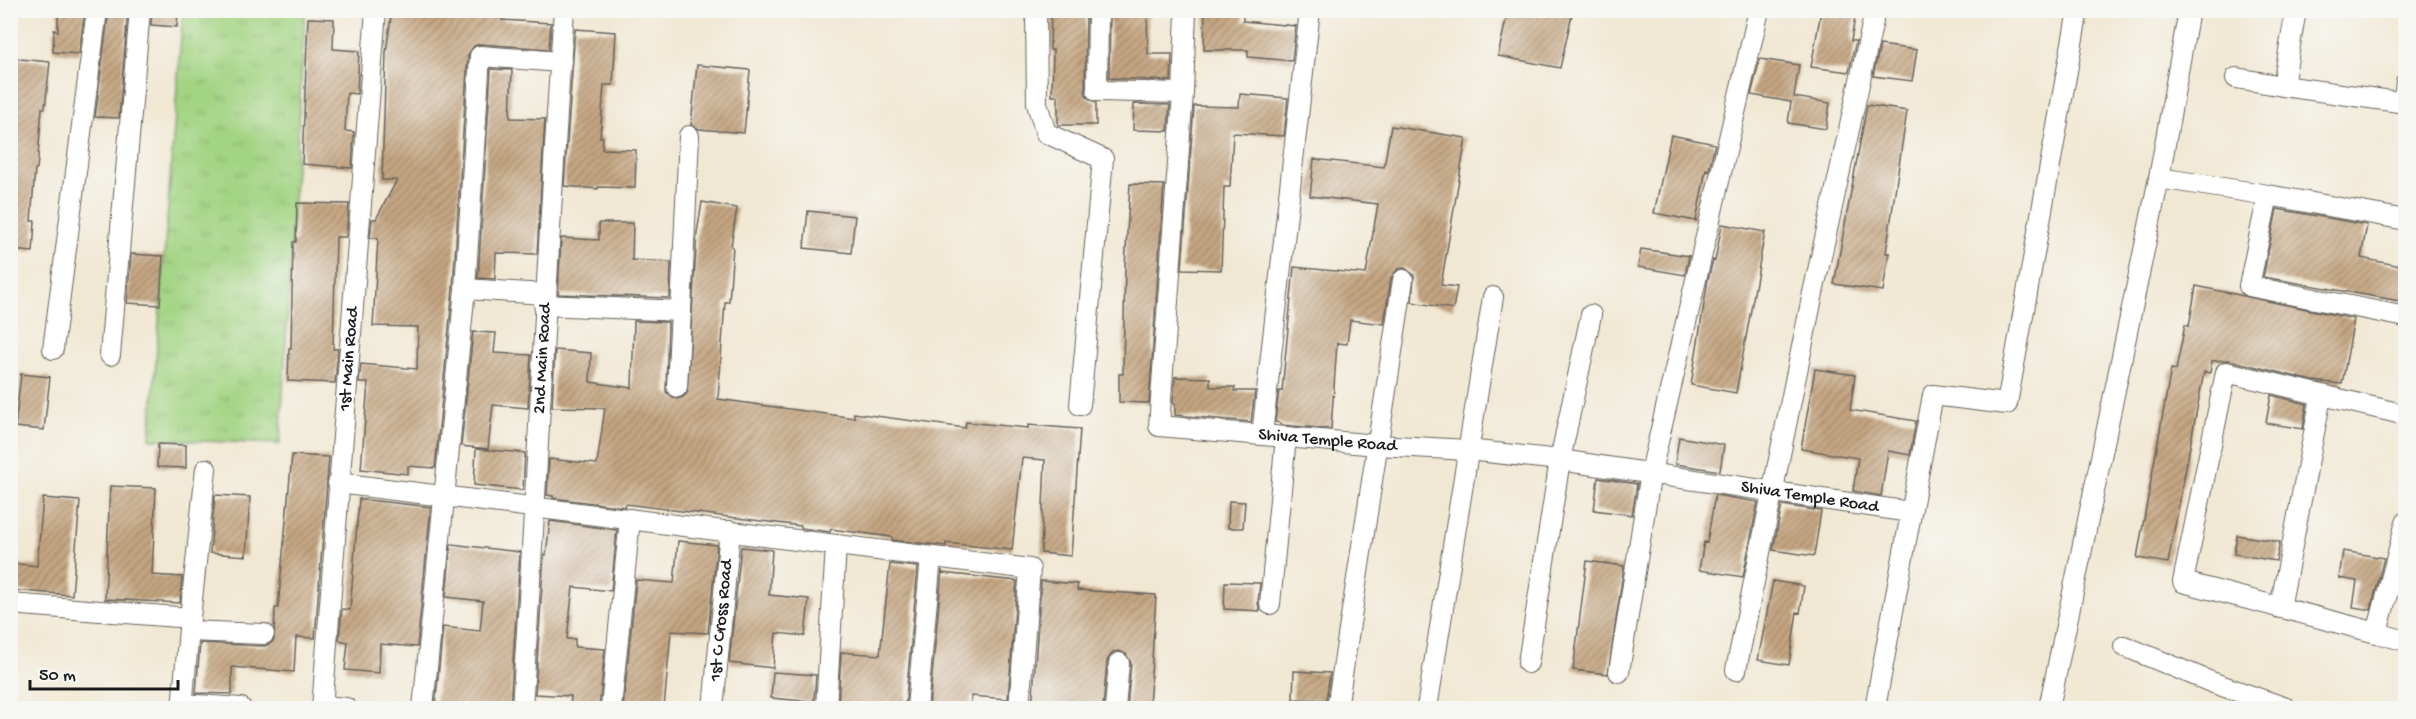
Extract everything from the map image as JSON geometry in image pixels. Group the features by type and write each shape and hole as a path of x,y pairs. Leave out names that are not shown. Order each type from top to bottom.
{"street":[{"path":"54,349 97,10"},
{"path":"110,355 140,10"},
{"name":"1st Main Road","path":"322,707 376,10"},
{"name":"2nd Main Road","path":"522,708 535,507 544,299 564,10"},
{"path":"1036,10 1037,104 1046,133 1103,159 1080,405"},
{"path":"1098,10 1097,91 1183,93"},
{"name":"Shiva Temple Road","path":"1186,10 1183,93 1160,426 1377,445 1468,450 1560,460 1910,512"},
{"path":"1262,435 1310,10"},
{"path":"1619,672 1651,472 1759,10"},
{"path":"1875,708 1933,395 2007,405 2078,10"},
{"path":"2049,708 2159,178 2189,10"},
{"path":"2283,86 2296,10"},
{"path":"1736,670 1816,282 1873,21"},
{"path":"423,708 465,289 480,56 561,62"},
{"path":"2236,78 2404,103 2406,82"},
{"path":"677,387 689,136"},
{"path":"2159,178 2406,220"},
{"path":"2268,195 2249,286 2406,317"},
{"path":"1337,708 1403,280"},
{"path":"465,289 544,299 681,311"},
{"path":"1427,708 1493,297"},
{"path":"1528,663 1560,460 1591,315"},
{"path":"2406,415 2321,397 2226,372 2183,582 2406,641"},
{"path":"2280,608 2321,397"},
{"path":"1270,604 1286,437"},
{"path":"206,469 182,706 242,708"},
{"path":"338,483 1030,569 1019,708"},
{"path":"611,708 630,519"},
{"path":"2377,633 2406,522"},
{"name":"1st C Cross Road","path":"713,708 730,531"},
{"path":"826,708 836,546"},
{"path":"917,708 931,557"},
{"path":"10,604 264,634"},
{"path":"2124,646 2211,682 2286,708"},
{"path":"1115,708 1119,663"},
{"path":"322,707 346,708"}],"green space":[{"path":"183,11 305,11 280,444 150,439"}],"building":[{"path":"58,10 85,10 79,54 53,52 54,30 58,31"},
{"path":"109,10 128,10 119,118 95,117"},
{"path":"152,10 178,11 177,27 151,25"},
{"path":"392,10 503,10 502,20 551,23 549,49 480,44 474,46 468,55 453,288 435,468 408,466 408,474 361,469 368,383 359,383 361,364 417,369 418,327 373,326 378,238 370,238 372,219 376,219 397,180 382,180 386,52"},
{"path":"1051,10 1086,10 1085,91 1087,97 1096,103 1096,125 1058,125 1058,96 1052,96"},
{"path":"1110,10 1147,10 1148,54 1172,54 1171,81 1109,78"},
{"path":"1205,10 1243,10 1243,21 1296,26 1292,61 1248,57 1248,50 1204,50"},
{"path":"1508,10 1573,10 1560,68 1498,56"},
{"path":"1821,11 1855,17 1851,41 1856,41 1849,72 1811,67"},
{"path":"308,18 334,19 333,49 359,51 357,94 347,93 345,131 354,132 352,168 302,164"},
{"path":"575,29 616,32 613,85 604,85 600,137 603,137 602,149 636,150 635,188 598,187 598,189 564,186"},
{"path":"1880,45 1917,50 1912,81 1873,76"},
{"path":"10,58 50,62 45,108 42,108 37,169 35,169 31,221 35,221 33,252 10,250"},
{"path":"1760,59 1799,65 1794,97 1830,103 1826,129 1788,123 1791,102 1751,95"},
{"path":"697,65 750,70 744,133 699,129 691,125"},
{"path":"491,69 512,70 510,118 545,119 537,254 496,253 495,279 478,278"},
{"path":"1240,94 1288,98 1284,136 1233,133 1230,187 1224,187 1221,270 1182,269 1194,106 1239,107"},
{"path":"1134,104 1170,105 1168,131 1133,130"},
{"path":"1867,105 1907,111 1886,253 1889,253 1883,291 1834,284"},
{"path":"1391,126 1466,138 1441,285 1457,287 1453,309 1412,302 1414,275 1405,268 1398,269 1391,278 1384,324 1350,320 1347,344 1337,343 1331,429 1281,425 1275,422 1279,391 1282,391 1294,267 1366,274 1378,204 1310,196 1314,159 1384,167"},
{"path":"1671,135 1715,144 1709,170 1706,169 1696,221 1654,213"},
{"path":"1130,184 1164,185 1149,403 1119,402 1119,374 1123,374 1125,266"},
{"path":"702,202 737,208 731,246 733,247 729,302 725,302 718,399 854,418 854,413 965,428 966,422 1028,428 1028,425 1080,429 1071,556 1041,553 1045,460 1022,458 1012,550 892,540 892,537 831,529 830,532 801,528 801,526 626,504 625,507 553,498 547,495 549,459 597,464 605,408 552,407 555,350 591,353 590,382 632,388 634,321 668,322 666,392 676,399 687,393 697,233"},
{"path":"297,203 349,204 346,237 336,237 333,349 338,349 335,383 288,381 289,348 291,348 293,242 296,242"},
{"path":"2277,209 2367,225 2361,258 2406,267 2406,302 2263,277"},
{"path":"808,211 855,216 851,253 804,248"},
{"path":"599,223 633,223 632,260 671,262 670,298 558,294 561,238 599,240"},
{"path":"1722,224 1765,232 1736,393 1691,385 1708,279 1713,260 1715,261"},
{"path":"1641,249 1689,256 1685,275 1638,267"},
{"path":"131,254 163,256 160,305 127,303"},
{"path":"2196,286 2354,319 2342,384 2313,381 2229,360 2212,361 2210,373 2204,372 2168,563 2137,558 2171,369 2176,370 2185,325 2189,326"},
{"path":"473,332 496,333 494,353 531,355 528,408 493,405 488,449 461,446"},
{"path":"1815,369 1855,375 1850,410 1916,421 1910,455 1888,451 1881,496 1853,491 1858,458 1801,449"},
{"path":"21,374 50,377 44,430 15,427"},
{"path":"1175,377 1210,378 1210,387 1235,387 1234,391 1255,391 1251,422 1175,415 1175,403 1173,403"},
{"path":"2271,395 2307,404 2303,429 2266,423"},
{"path":"1679,437 1724,445 1720,471 1675,464"},
{"path":"158,444 186,445 186,468 157,467"},
{"path":"476,449 525,453 523,490 474,485"},
{"path":"292,455 329,457 315,638 296,637 294,672 232,667 232,694 196,693 200,643 264,646 274,640 275,608 278,608"},
{"path":"1598,478 1637,484 1632,515 1594,510"},
{"path":"110,486 156,488 152,575 182,577 180,603 105,599"},
{"path":"215,495 250,497 246,556 210,553"},
{"path":"1715,495 1758,502 1743,577 1699,570 1704,542 1707,543"},
{"path":"43,498 80,501 72,595 10,590 10,563 37,566"},
{"path":"359,499 431,507 417,647 380,644 379,673 345,670 348,642 339,640 342,609 350,610"},
{"path":"1229,501 1245,502 1243,528 1228,528"},
{"path":"1782,505 1821,511 1814,556 1773,550"},
{"path":"550,521 617,530 611,591 573,587 567,639 575,639 575,647 605,649 599,708 570,708 571,696 535,694 544,555 546,555"},
{"path":"2237,535 2280,542 2276,561 2234,554"},
{"path":"678,541 717,545 708,633 671,631 664,708 623,708 636,580 674,583"},
{"path":"451,544 520,552 510,708 435,708 443,627 480,631 483,601 446,597"},
{"path":"741,547 772,550 769,595 809,599 805,636 776,633 773,668 729,663"},
{"path":"2343,551 2384,558 2371,610 2353,607 2357,581 2339,578"},
{"path":"1587,561 1624,566 1608,674 1573,670"},
{"path":"890,564 918,567 905,708 838,708 841,652 880,655"},
{"path":"942,570 942,573 1017,581 1008,699 971,696 971,708 929,708"},
{"path":"1041,581 1078,584 1077,590 1156,595 1149,708 1127,708 1131,663 1126,654 1119,651 1113,652 1107,661 1103,708 1032,708"},
{"path":"1773,581 1804,586 1800,613 1797,612 1789,665 1758,660"},
{"path":"1225,582 1260,583 1258,603 1260,611 1224,609"},
{"path":"1294,671 1330,673 1326,700 1293,699"},
{"path":"773,672 816,675 814,702 771,698"}]}
